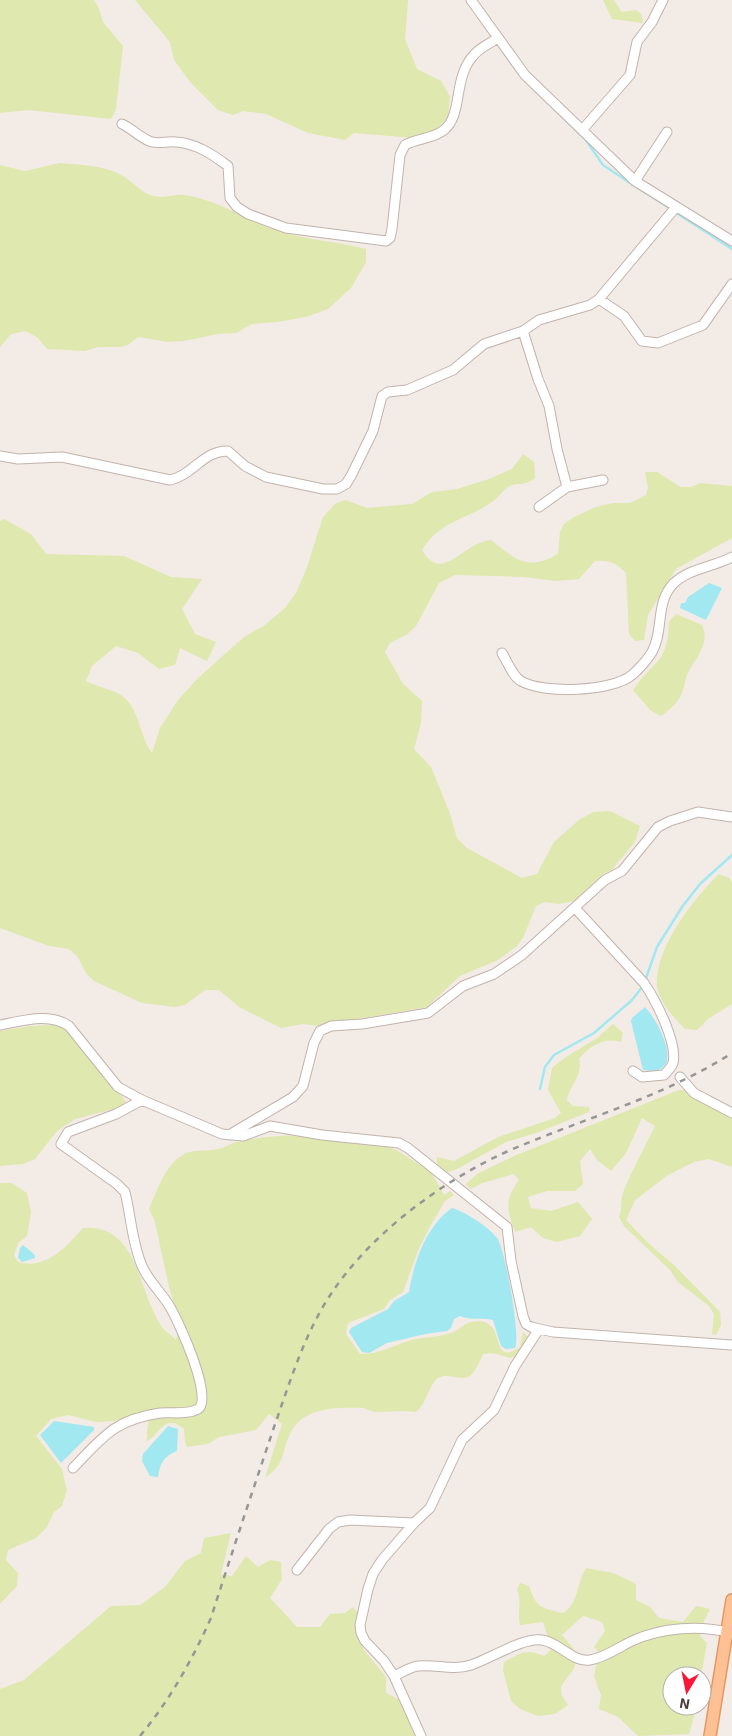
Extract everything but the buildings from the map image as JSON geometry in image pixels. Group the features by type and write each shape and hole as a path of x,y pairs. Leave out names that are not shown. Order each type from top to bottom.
{"main road":[{"path":"710,1736 729,1632 732,1600"}],"street":[{"path":"471,0 525,74 635,181 732,241"},
{"path":"583,129 630,75 637,42 652,22 662,0"},
{"path":"122,124 154,143 173,142 194,145 228,166 230,198 237,207 248,214 286,228 386,242 390,238 392,229 400,154 405,145 435,135 452,122 456,111 459,84 471,57 498,38"},
{"path":"635,181 666,132"},
{"path":"0,456 18,459 62,457 170,480 184,476 210,454 228,450 245,466 266,478 323,490 337,489 346,484 352,476 373,431 382,396 388,392 407,390 453,370 484,344 524,331 539,320 590,305 599,299 676,207"},
{"path":"599,299 624,316 642,341 658,343 703,325 732,284"},
{"path":"524,331 536,374 550,406 552,430 567,487"},
{"path":"539,507 547,499 567,487 603,480"},
{"path":"502,653 519,680 537,688 595,688 613,684 631,676 652,652 665,595 674,583 683,577 732,557"},
{"path":"229,1135 293,1097 304,1086 314,1044 320,1031 331,1026 362,1024 428,1013 462,986 494,974 522,955 605,880 622,871 653,832 664,824 698,812 732,817"},
{"path":"575,908 633,970 652,996 673,1048 673,1064 680,1077 694,1093 732,1113"},
{"path":"0,1025 42,1018 64,1022 74,1031 102,1070 118,1087 202,1127 229,1135 243,1136 270,1126 322,1135 399,1143 408,1148 507,1227 511,1261 526,1324 539,1329 605,1337 732,1344"},
{"path":"664,1075 673,1064"},
{"path":"633,1072 642,1077 664,1075 680,1077"},
{"path":"73,1468 110,1430 144,1416 192,1411 201,1407 204,1401 200,1381 182,1329 166,1300 148,1278 142,1265 125,1192 117,1184 61,1144 68,1132 116,1114 142,1100"},
{"path":"421,1736 394,1676 365,1641 360,1625 373,1574 414,1523 430,1508 462,1440 494,1410 516,1366 539,1329"},
{"path":"297,1570 329,1529 338,1522 350,1520 414,1523"},
{"path":"394,1676 416,1667 455,1668 471,1665 530,1641 542,1640 578,1658 591,1660 642,1636 666,1630 707,1629 729,1632"}],"green space":[{"path":"0,0 94,0 103,22 123,46 116,109 111,119 28,110 0,113"},
{"path":"135,0 408,0 405,39 417,69 441,81 450,97 448,116 437,129 414,138 354,133 345,140 308,133 266,114 243,111 233,115 218,110 190,82 174,60 170,42"},
{"path":"603,0 614,0 622,12 636,10 641,14 643,23 612,19"},
{"path":"60,163 90,166 112,171 124,177 144,192 154,196 184,195 206,200 284,233 366,249 366,262 351,288 328,309 306,317 252,324 236,333 218,334 184,341 168,342 138,337 128,345 121,347 98,347 85,351 47,349 38,338 26,331 11,334 0,347 0,165 25,171"},
{"path":"523,454 534,462 535,478 524,484 507,487 483,508 454,522 437,533 422,550 430,560 437,563 445,563 481,542 491,540 507,553 522,561 538,562 547,559 558,554 560,532 564,524 574,517 596,507 613,503 630,503 646,495 648,488 645,472 657,472 681,487 691,487 701,483 732,486 732,538 676,569 648,615 644,640 635,641 629,634 626,573 612,563 595,561 579,579 555,581 525,577 455,575 439,583 416,626 406,635 390,643 385,652 403,684 422,701 421,723 414,749 431,767 449,811 457,838 467,848 522,878 537,874 554,842 579,820 593,812 610,811 640,826 635,842 612,870 603,874 574,901 558,904 545,902 536,906 523,938 517,946 498,960 460,976 427,1007 318,1026 303,1024 281,1028 239,1007 219,990 205,990 185,1005 175,1007 142,1003 94,981 86,973 77,956 69,949 49,946 0,928 0,521 4,519 31,534 46,554 124,556 171,577 202,579 182,609 195,634 216,642 207,661 180,648 175,665 159,669 138,653 116,646 92,666 86,681 125,698 134,711 152,753 160,728 178,700 198,678 244,637 265,625 285,608 296,593 306,570 323,517 336,503 346,500 367,508 412,504 432,492 457,489 489,479 512,469"},
{"path":"676,614 702,625 704,632 703,646 687,675 684,688 677,702 661,716 650,710 633,690 662,654 666,646 669,621"},
{"path":"719,874 729,878 732,882 732,1004 708,1019 697,1030 685,1029 665,1006 658,992 657,977 660,963 665,949 680,921 699,895"},
{"path":"613,1024 623,1033 621,1042 604,1041 593,1046 583,1054 579,1059 580,1070 568,1095 567,1100 573,1106 590,1107 589,1112 536,1133 506,1142 455,1170 447,1172 437,1164 437,1157 454,1161 498,1137 555,1118 561,1113 548,1090 552,1068 597,1038"},
{"path":"53,1025 64,1028 68,1032 126,1102 121,1107 75,1119 57,1131 35,1159 23,1164 0,1166 0,1031 30,1026"},
{"path":"679,1090 685,1090 732,1119 732,1167 709,1159 694,1162 668,1175 635,1200 626,1220 720,1312 721,1325 716,1335 712,1334 714,1314 709,1306 678,1282 670,1270 624,1226 619,1217 624,1190 655,1126 642,1118 626,1153 611,1171 597,1160 590,1149 580,1161 583,1184 575,1191 547,1191 528,1197 531,1208 551,1211 578,1202 592,1219 580,1236 557,1242 543,1238 531,1227 515,1232 508,1205 514,1187 519,1180 514,1174 482,1183 471,1189 466,1184 477,1174 514,1156"},
{"path":"314,1135 383,1144 398,1151 431,1172 444,1195 450,1191 454,1195 445,1201 432,1223 419,1248 403,1292 390,1300 384,1309 348,1323 346,1334 360,1354 375,1353 416,1339 454,1332 471,1322 483,1322 491,1326 504,1352 510,1352 520,1347 523,1332 528,1337 522,1348 517,1355 508,1358 492,1353 483,1354 475,1371 467,1377 443,1376 438,1378 416,1412 373,1412 363,1408 343,1408 312,1413 297,1424 291,1432 280,1462 265,1478 282,1424 269,1414 256,1430 219,1437 208,1444 187,1447 184,1429 172,1423 167,1423 147,1441 149,1410 115,1421 96,1422 68,1415 51,1419 36,1436 62,1469 67,1490 62,1506 54,1512 47,1527 36,1538 8,1550 6,1560 18,1573 17,1586 0,1604 0,1183 12,1183 27,1193 31,1212 27,1236 18,1243 14,1255 18,1262 28,1264 46,1260 62,1249 83,1228 101,1230 115,1236 134,1261 152,1309 160,1324 176,1340 180,1323 169,1287 155,1222 149,1209 170,1166 175,1160 190,1152 218,1149 233,1143 263,1137"},
{"path":"231,1533 221,1574 232,1576 246,1556 258,1567 270,1560 281,1562 282,1579 270,1598 297,1627 320,1627 330,1614 345,1613 353,1607 358,1614 356,1631 364,1650 386,1677 386,1693 400,1700 415,1736 0,1736 0,1689 24,1680 111,1606 140,1605 165,1587 185,1561 201,1553 204,1538"},
{"path":"586,1568 613,1573 636,1584 636,1600 650,1607 659,1618 683,1622 696,1606 710,1609 700,1636 707,1643 703,1666 662,1666 662,1716 694,1716 689,1734 638,1736 618,1717 599,1709 601,1695 594,1676 599,1652 594,1647 605,1631 602,1622 583,1616 562,1635 576,1652 575,1667 561,1686 562,1696 568,1705 555,1714 538,1716 520,1709 511,1701 503,1670 504,1662 528,1652 544,1656 552,1649 543,1622 520,1625 517,1589 520,1583 529,1586 534,1599 540,1606 563,1613 575,1598"}],"water":[{"path":"709,583 722,588 706,620 680,608 681,603 685,603 688,597"},
{"path":"645,1007 663,1036 666,1048 667,1058 664,1066 657,1070 643,1070 631,1021"},
{"path":"452,1208 463,1212 482,1224 497,1238 508,1274 516,1328 515,1348 506,1349 501,1346 493,1320 460,1316 454,1319 451,1328 447,1331 387,1343 369,1353 362,1352 349,1332 351,1328 388,1309 394,1301 409,1292 418,1257 428,1235 435,1224"},
{"path":"23,1245 35,1255 35,1258 22,1262 18,1258 20,1248"},
{"path":"54,1421 94,1427 94,1430 61,1463 40,1435"},
{"path":"168,1426 178,1429 177,1451 163,1461 158,1477 150,1476 142,1461 143,1454"}],"waterway":[{"path":"499,46 519,74"},
{"path":"532,87 585,139 603,165 633,185"},
{"path":"638,188 671,209"},
{"path":"675,212 732,249"},
{"path":"645,981 657,947 682,907 700,884 732,855"},
{"path":"540,1089 545,1067 554,1055 594,1033 632,1000 643,986"}],"railway":[{"path":"140,1736 180,1679 211,1618 297,1362 320,1312 345,1274 385,1232 407,1213 431,1195 481,1164 534,1140 678,1083 732,1053"}]}
